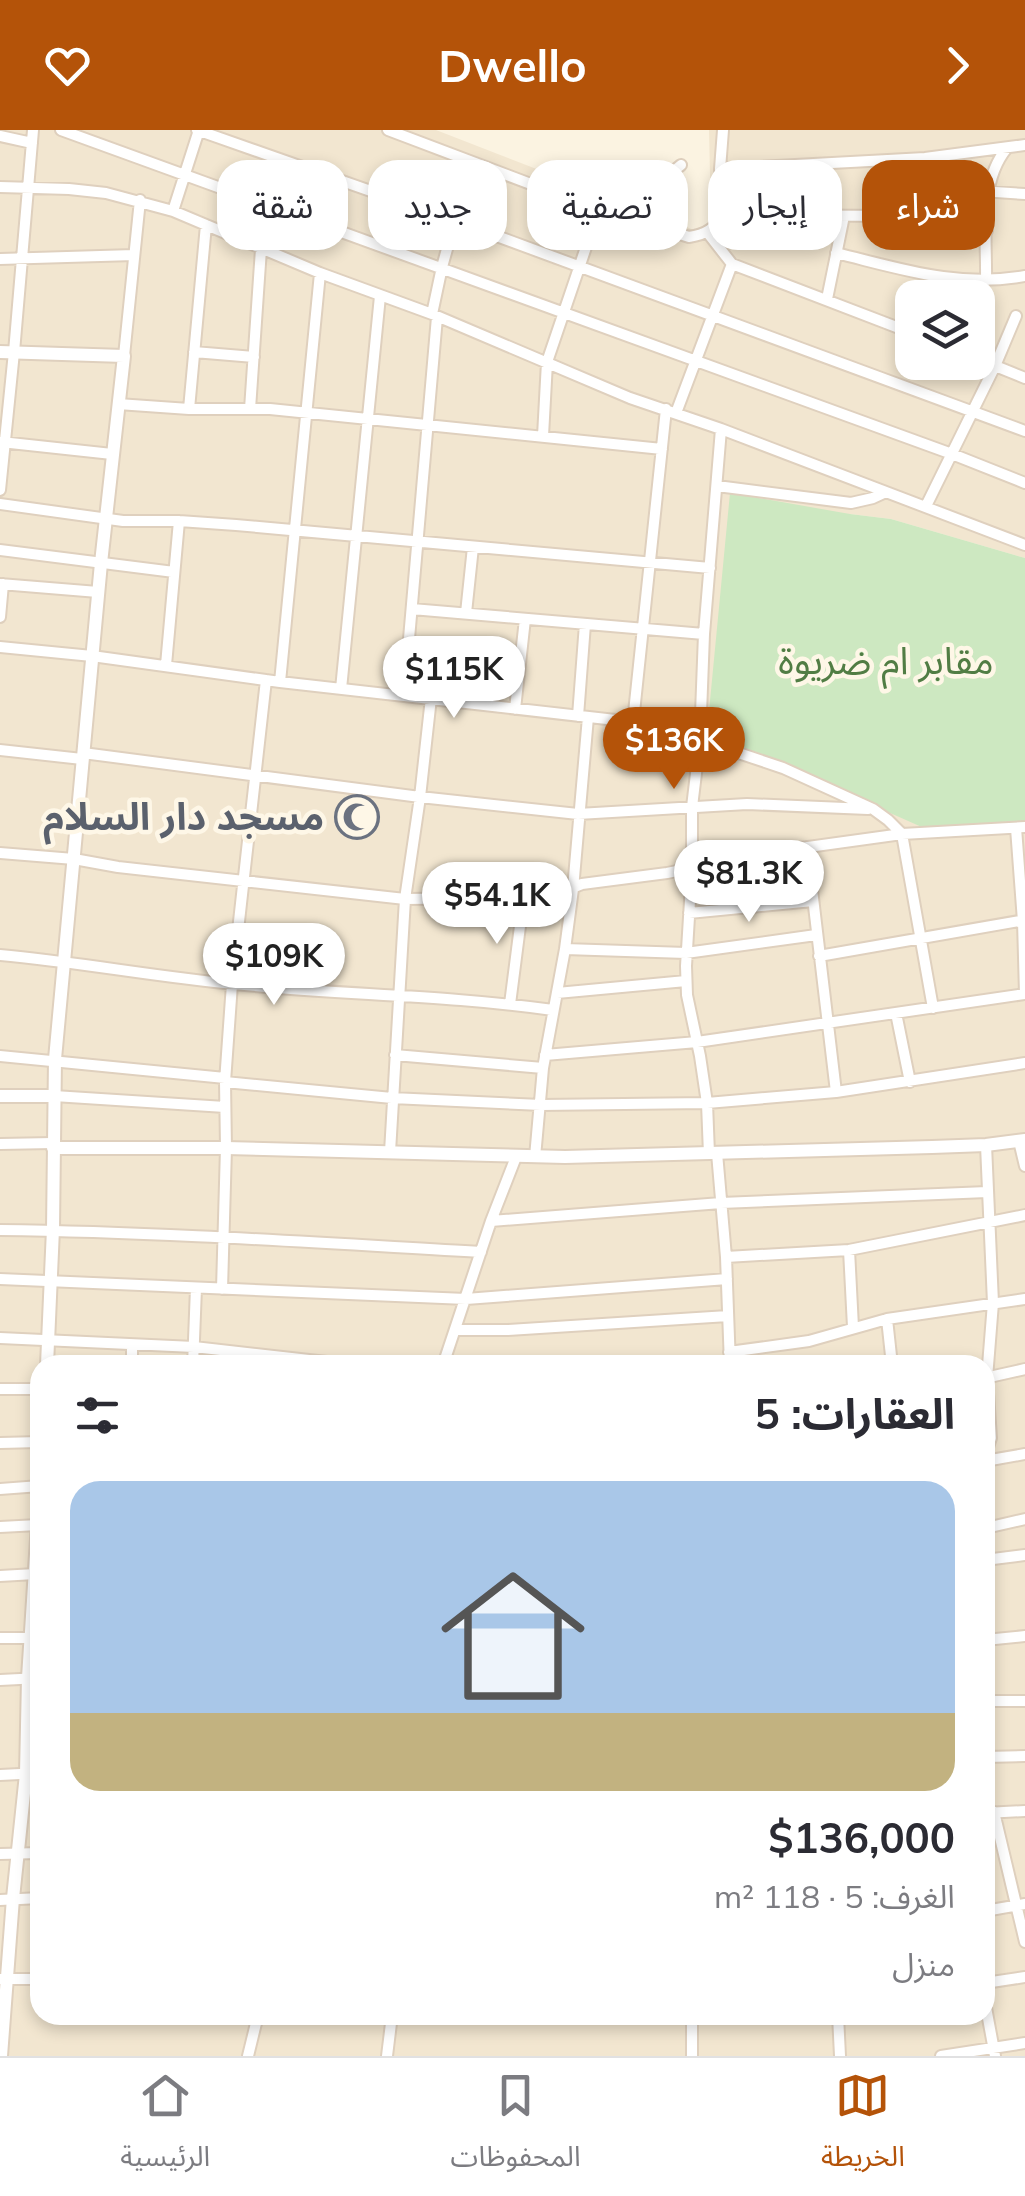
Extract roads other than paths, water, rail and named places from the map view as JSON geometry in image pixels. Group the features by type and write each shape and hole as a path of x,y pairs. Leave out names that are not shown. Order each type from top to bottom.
{"street":[{"path":"61,130 1025,482"},
{"path":"173,212 199,130 368,190"},
{"path":"388,130 464,160"},
{"path":"721,160 723,130"},
{"path":"0,136 32,136 22,259 7,352 0,490"},
{"path":"842,162 925,158 1025,145"},
{"path":"995,168 1008,147"},
{"path":"0,187 106,193 140,200 217,230"},
{"path":"995,193 1025,194"},
{"path":"47,1355 55,1059 98,592 140,200"},
{"path":"826,299 844,216 862,216"},
{"path":"189,409 206,225"},
{"path":"688,238 707,232 732,264 895,326"},
{"path":"507,240 1025,431"},
{"path":"250,409 261,250 434,316 630,398 722,429 1025,546"},
{"path":"404,696 434,316 447,250"},
{"path":"544,436 547,362 586,250"},
{"path":"986,280 987,250"},
{"path":"836,252 934,277 973,280"},
{"path":"0,259 134,255"},
{"path":"633,722 662,449 671,411 696,362 732,264"},
{"path":"280,682 320,274"},
{"path":"994,280 1025,276"},
{"path":"341,689 380,296"},
{"path":"1016,316 995,366 1025,378"},
{"path":"1010,331 1025,332"},
{"path":"7,352 124,356"},
{"path":"194,352 254,356"},
{"path":"926,506 988,380"},
{"path":"118,404 308,412 662,449"},
{"path":"722,429 692,808 686,994 721,1203 729,1355"},
{"path":"2,442 112,454"},
{"path":"717,486 851,504 886,492"},
{"path":"0,504 130,521 178,521 710,568"},
{"path":"166,665 178,521"},
{"path":"466,613 473,547"},
{"path":"0,550 174,572"},
{"path":"0,617 1,584 98,592"},
{"path":"412,609 704,634"},
{"path":"515,709 525,619"},
{"path":"535,1157 543,1068 573,889 585,624"},
{"path":"0,647 633,722 783,768 873,809 902,834 933,1008"},
{"path":"222,1289 225,1080 266,680"},
{"path":"390,1152 405,899 430,698"},
{"path":"0,750 83,756 578,814 756,804 873,809"},
{"path":"0,853 405,899 524,895 806,847 902,834 1020,827 1025,994 696,1042 545,1055"},
{"path":"806,847 836,1092"},
{"path":"510,1004 524,895"},
{"path":"689,913 812,902"},
{"path":"819,956 1024,921"},
{"path":"565,949 686,953 816,936"},
{"path":"0,955 232,984 420,996 553,1010"},
{"path":"557,993 686,981"},
{"path":"896,1012 910,1082"},
{"path":"394,1055 543,1068"},
{"path":"0,1056 392,1098 541,1106 707,1104 836,1092 1025,1063"},
{"path":"0,1096 225,1106"},
{"path":"0,1144 535,1157 986,1145 1022,1140 1025,1166"},
{"path":"986,1145 994,1304 988,1355"},
{"path":"447,1355 516,1157"},
{"path":"491,1221 721,1203 988,1192"},
{"path":"726,1257 849,1250 1025,1215"},
{"path":"0,1230 225,1237 482,1252"},
{"path":"849,1250 853,1327"},
{"path":"0,1279 466,1299 727,1279"},
{"path":"194,1355 196,1288"},
{"path":"729,1352 809,1340 887,1320 1025,1299"},
{"path":"456,1330 728,1316"},
{"path":"887,1320 891,1355"},
{"path":"0,1338 194,1348 234,1355"},
{"path":"132,1346 132,1355"},
{"path":"995,1376 1025,1369"},
{"path":"0,1389 30,1389"},
{"path":"0,1444 30,1442"},
{"path":"995,1458 1025,1454"},
{"path":"0,1489 30,1489"},
{"path":"995,1526 1025,1520"},
{"path":"0,1527 30,1525"},
{"path":"995,1559 1025,1555"},
{"path":"0,1576 30,1566"},
{"path":"995,1639 1025,1636"},
{"path":"0,1638 30,1638"},
{"path":"0,1680 30,1678"},
{"path":"995,1700 1025,1701"},
{"path":"995,1757 1025,1756"},
{"path":"0,1775 30,1773"},
{"path":"0,2056 6,1899 30,1788"},
{"path":"995,1813 1025,1811"},
{"path":"995,1828 1020,1905 1025,1942"},
{"path":"0,1854 30,1853"},
{"path":"995,1909 1020,1905"},
{"path":"995,1981 1025,1976"},
{"path":"3,1979 30,1979"},
{"path":"248,2056 256,2025"},
{"path":"387,2056 391,2025"},
{"path":"692,2025 692,2056"},
{"path":"838,2025 840,2056"},
{"path":"989,2025 994,2052"},
{"path":"942,2056 994,2052 1025,2044"}],"place":[{"name":"مسجد دار السلام","path":"357,817"}],"park label":[{"name":"مقابر ام ضريوة","path":"886,661"}]}
